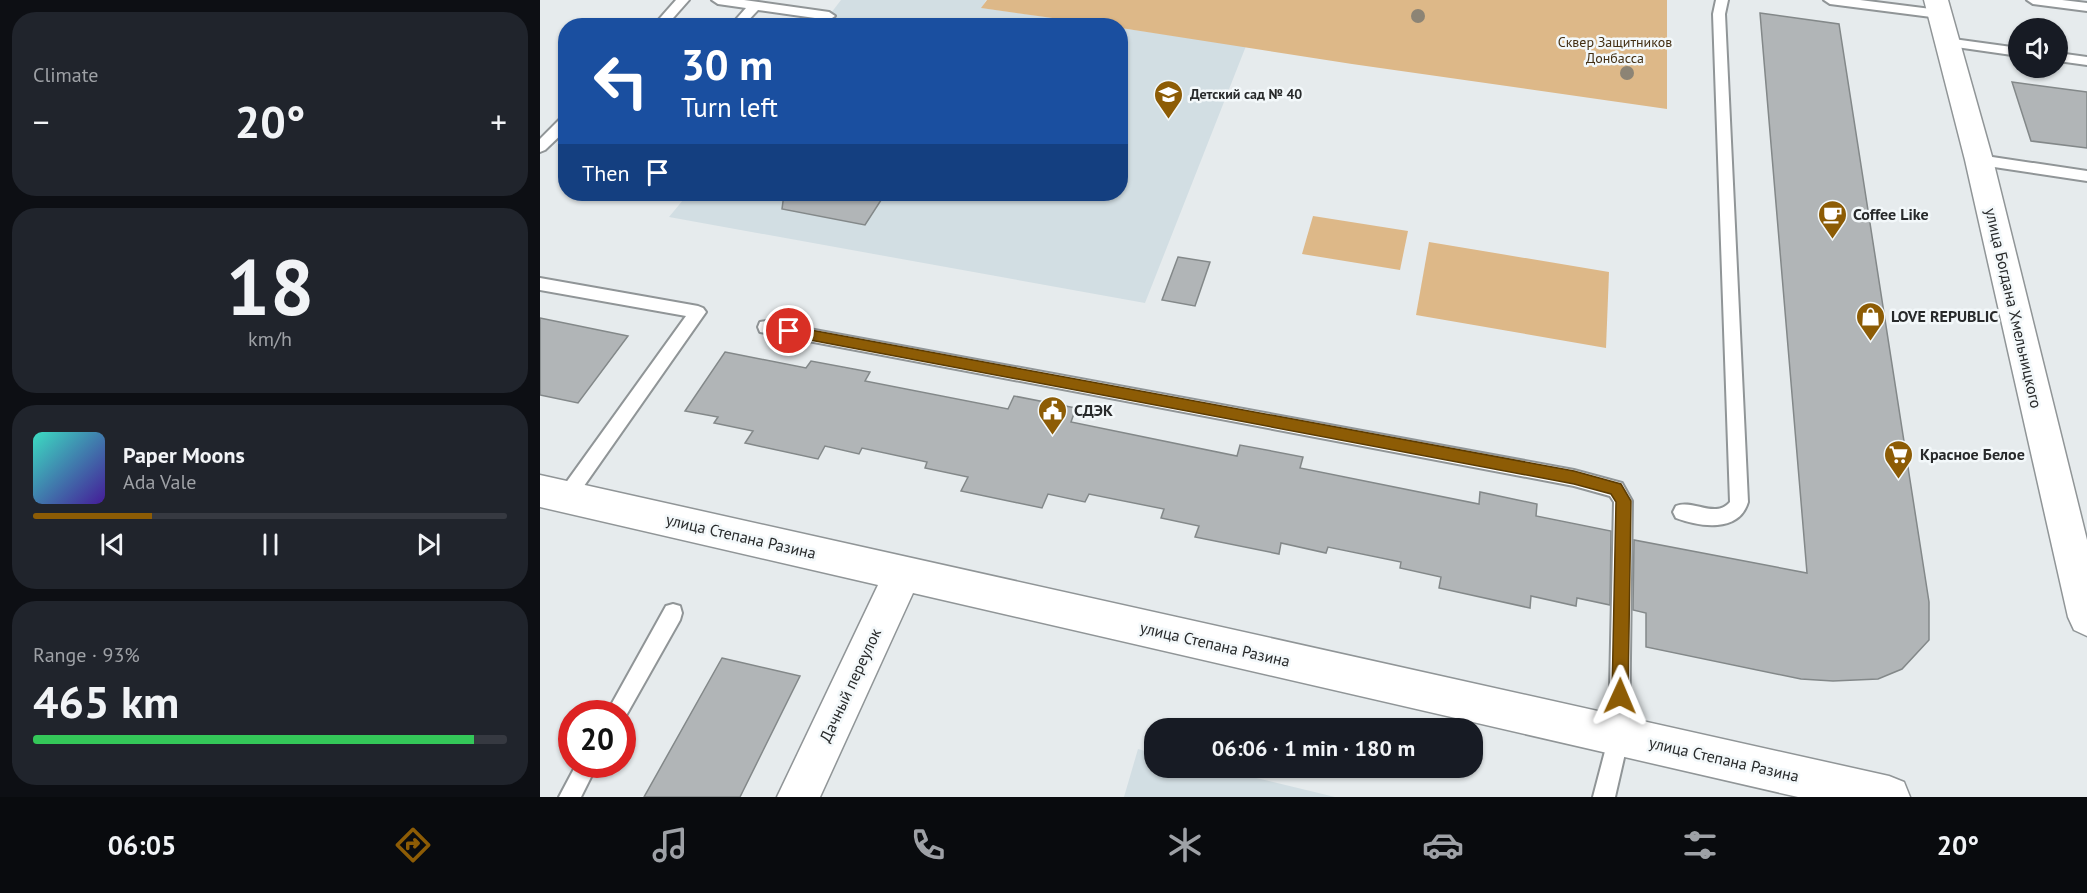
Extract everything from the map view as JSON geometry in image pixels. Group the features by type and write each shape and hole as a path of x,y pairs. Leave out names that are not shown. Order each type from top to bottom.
{"street":[{"name":"улица Богдана Хмельницкого","path":"1940,19 1979,160 2087,617"},
{"name":"улица Степана Разина","path":"553,494 1889,797"},
{"name":"Дачный переулок","path":"798,797 903,573"}],"lane":[{"path":"666,18 683,0"},
{"path":"718,0 829,16"},
{"path":"1682,512 1717,519 1737,509 1739,502 1719,14 1722,0"},
{"path":"1830,0 1940,19 2008,47"},
{"path":"2033,0 2087,7"},
{"path":"743,18 754,5"},
{"path":"2068,58 2087,61"},
{"path":"540,147 558,129"},
{"path":"1979,160 2087,176"},
{"path":"540,284 698,312 553,494"},
{"path":"766,327 1574,478 1616,489 1623,501 1619,736 1604,797"},
{"path":"624,700 673,613"},
{"path":"570,797 580,778"}],"shaded area":[{"path":"841,0 986,0 982,8 1053,18 827,18"},
{"name":"Детский сад № 40","path":"1128,29 1246,46 1145,303 669,217 682,201 1128,201"},
{"path":"1138,749 1144,751 1144,778 1256,778 1335,797 1124,797"}],"green space":[{"name":"Сквер Защитников Донбасса","path":"987,0 1667,0 1667,109 1128,29 1128,18 1053,18 981,8"},
{"path":"1313,216 1408,231 1400,270 1302,254"},
{"path":"1429,242 1609,272 1606,348 1416,315"}],"building":[{"path":"1760,13 1839,24 1929,602 1929,640 1902,669 1878,679 1833,681 1801,679 1646,647 1646,613 1633,610 1634,540 1807,573"},
{"path":"2012,82 2087,92 2087,148 2031,141"},
{"path":"783,201 880,201 865,225 782,209"},
{"path":"1178,257 1210,262 1195,306 1162,300"},
{"path":"540,318 628,336 578,403 540,395"},
{"path":"725,352 806,368 811,361 870,372 865,381 1008,409 1014,396 1076,408 1071,422 1237,456 1240,445 1303,457 1300,468 1479,504 1480,492 1537,504 1536,516 1611,531 1610,605 1577,598 1576,606 1531,596 1530,608 1439,588 1441,577 1400,568 1401,562 1328,547 1326,553 1281,543 1279,554 1195,537 1199,526 1161,518 1164,509 1089,494 1085,502 1048,494 1042,508 961,491 968,477 925,468 927,462 862,448 859,454 825,446 818,459 745,443 753,431 714,423 718,417 685,411"},
{"path":"722,658 800,676 740,797 644,797"}],"place":[{"name":"Детский сад № 40","path":"1169,120"},
{"name":"Coffee Like","path":"1832,240"},
{"name":"LOVE REPUBLIC","path":"1870,342"},
{"name":"СДЭК","path":"1053,436"},
{"name":"Красное Белое","path":"1899,480"}],"route":[{"path":"789,331 1574,478 1616,489 1623,501 1620,696"}]}
